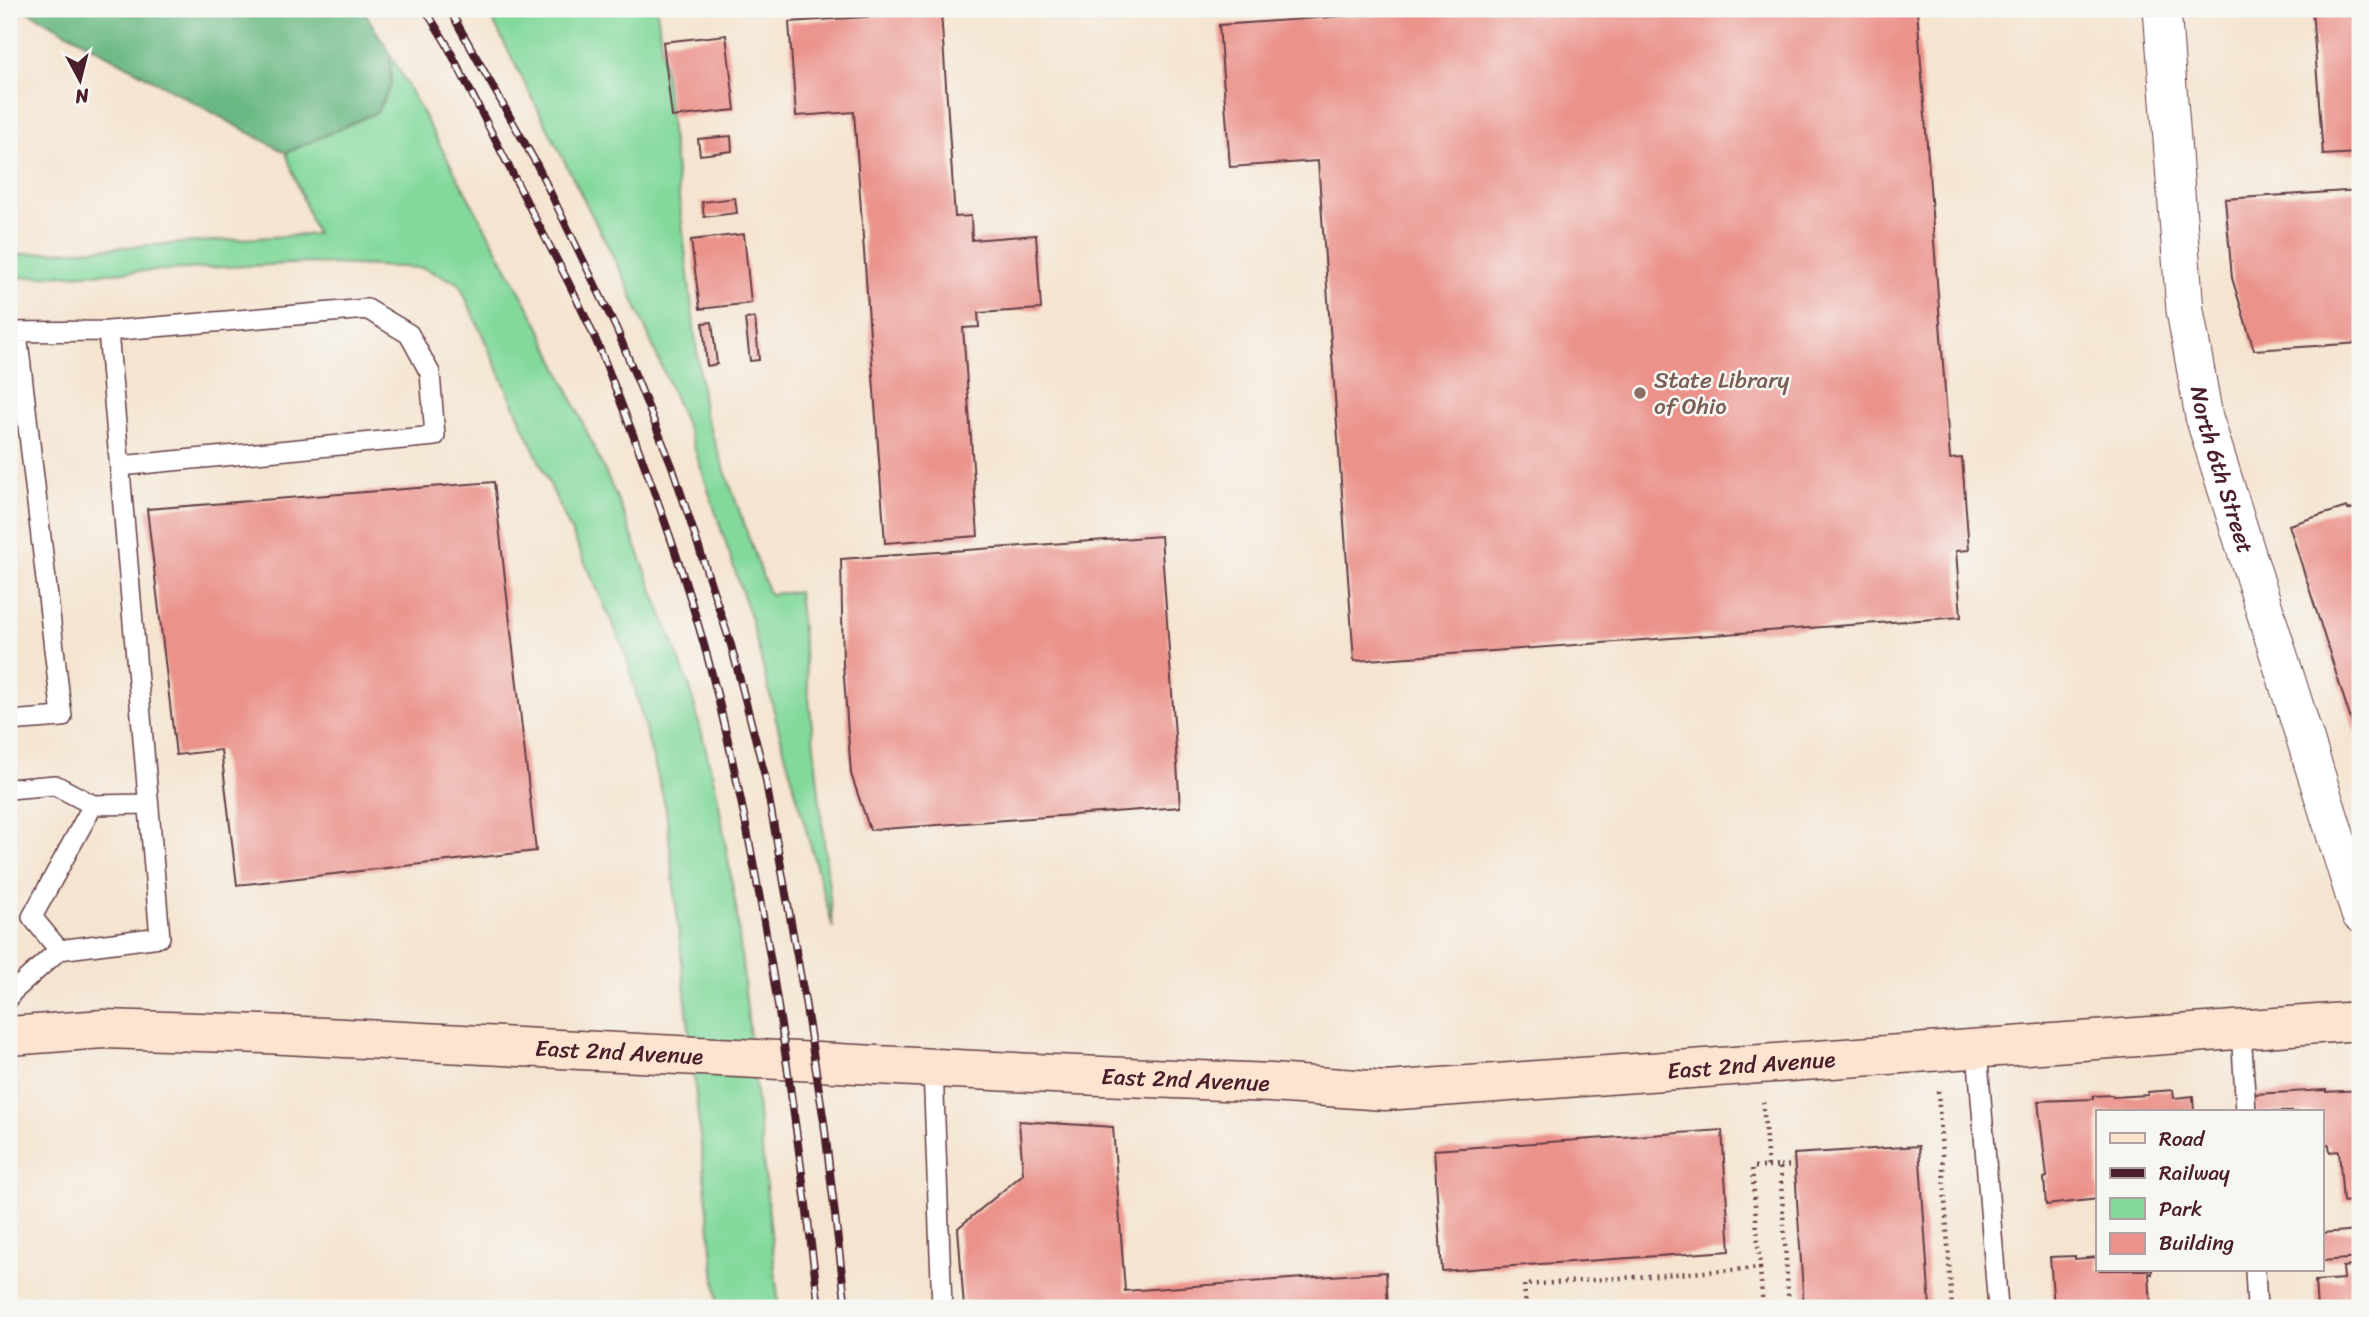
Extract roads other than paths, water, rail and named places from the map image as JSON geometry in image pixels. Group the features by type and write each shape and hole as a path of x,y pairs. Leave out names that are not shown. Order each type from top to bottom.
{"street":[{"name":"North 6th Street","path":"2162,9 2185,310 2204,417 2360,914"},
{"name":"East 2nd Avenue","path":"9,1036 103,1029 265,1034 1271,1083 1385,1091 2360,1021"}],"lane":[{"path":"9,721 62,717 13,332 108,331 367,309 409,334 430,373 435,436 120,466"},
{"path":"9,998 10,994 59,950 160,937 108,331"},
{"path":"9,789 55,785 93,805 148,804"},
{"path":"59,950 33,917 93,805"},
{"path":"2241,1030 2246,1110"},
{"path":"1977,1049 1998,1308"},
{"path":"933,1068 942,1308"},
{"path":"2255,1272 2257,1308"}],"railway":[{"path":"425,9 446,43 597,343 685,581 719,702 751,852 778,1004 819,1308"},
{"path":"449,9 537,165 617,330 672,466 731,645 765,776 805,1001 824,1122 846,1308"}],"place":[{"name":"State Library of Ohio","path":"1640,393"}]}
